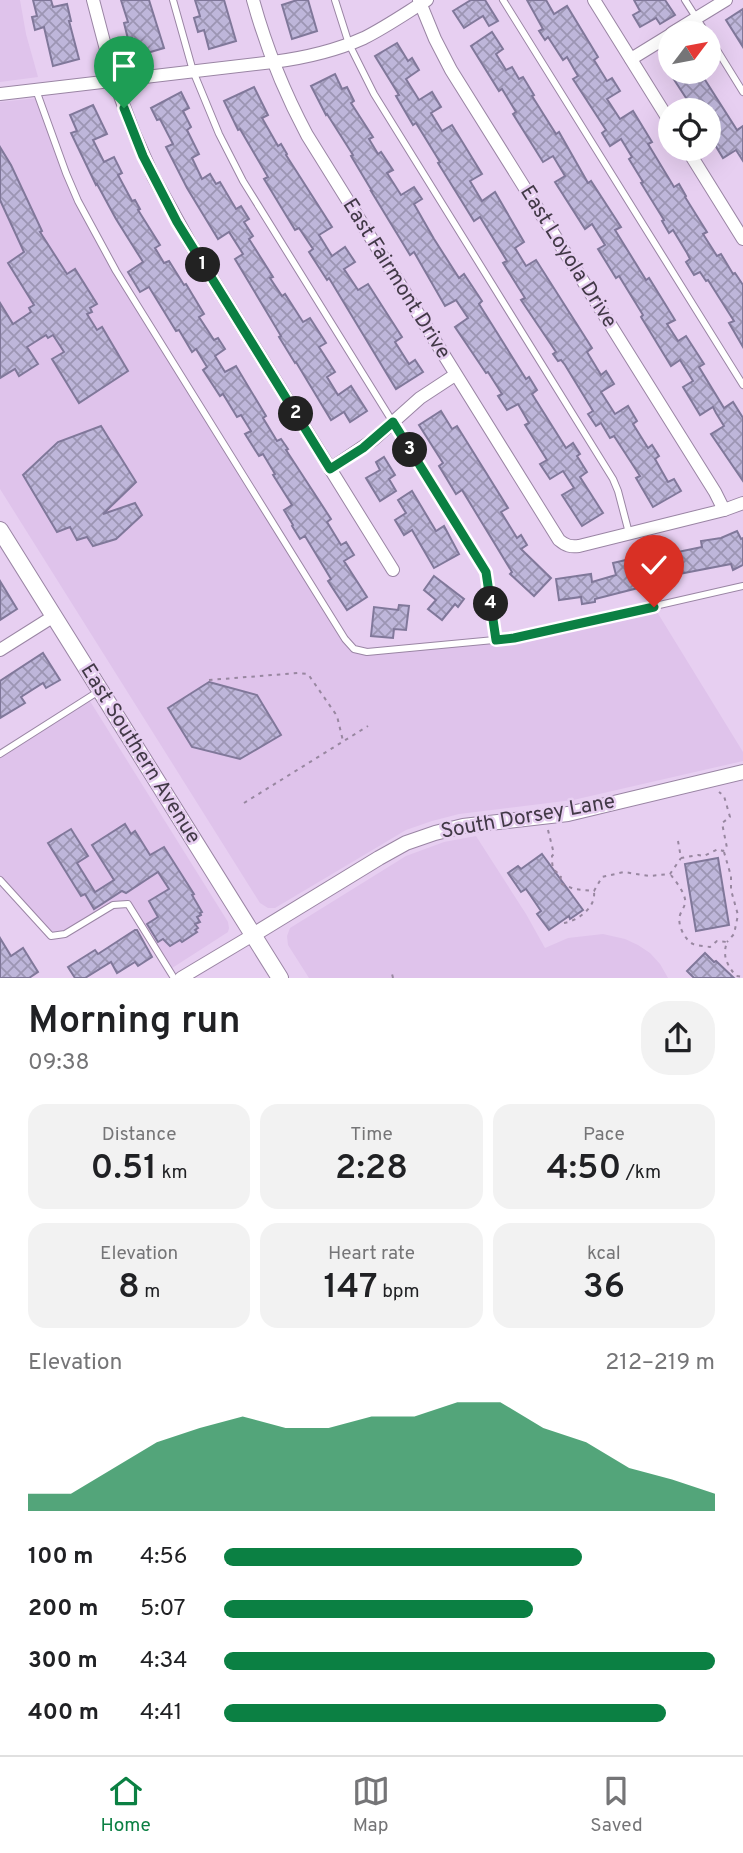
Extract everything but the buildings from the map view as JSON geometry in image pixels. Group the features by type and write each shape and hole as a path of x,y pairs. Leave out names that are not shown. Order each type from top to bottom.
{"main road":[{"name":"East Southern Avenue","path":"2,539 101,690 280,978"}],"street":[{"path":"93,0 114,80 143,156 177,222 393,570"},
{"name":"East Fairmont Drive","path":"253,0 273,62 294,111 316,151 554,534 565,545 579,546 629,533"},
{"path":"594,0 658,103"},
{"path":"692,21 726,0"},
{"path":"0,94 273,62 312,55 349,44 379,30 422,1"},
{"name":"East Loyola Drive","path":"422,1 435,39 452,70 724,510"},
{"path":"631,59 658,42"},
{"path":"694,161 743,239"},
{"path":"330,469 363,448 420,398 455,375"},
{"path":"629,533 743,503"},
{"path":"0,650 54,616"},
{"name":"South Dorsey Lane","path":"181,978 379,858 435,833 470,825 568,814 743,772"}],"lane":[{"path":"173,0 193,71 219,134 243,181 486,572 496,640"},
{"path":"335,0 349,44 373,94 613,479 629,533"},
{"path":"503,0 743,385"},
{"path":"685,0 699,21"},
{"path":"721,56 743,92"},
{"path":"35,89 78,201 116,271 354,649 368,652 514,638 743,586"},
{"path":"0,754 101,690"},
{"path":"0,880 51,936 65,934 113,905 128,904 174,978"}],"path":[{"path":"209,680 307,674 337,716 343,741"},
{"path":"244,803 368,726"},
{"path":"719,792 724,796 730,817 722,823 727,848 723,851"},
{"path":"548,831 554,854 552,866 555,872 561,875 560,883 574,889 594,891"},
{"path":"678,841 681,859"},
{"path":"564,923 584,913 591,906 595,897 594,891 602,877 624,872 649,876 670,874 681,859 704,856 718,849 723,851"},
{"path":"723,851 738,915 734,934 724,949 728,967 736,976 742,977"},
{"path":"670,874 685,899 685,907 679,917 685,937 692,944 710,947 717,942 727,942"},
{"path":"393,978 392,974 397,973"}],"shaded area":[{"path":"0,0 20,0 38,77 0,82"},
{"path":"38,98 57,151 116,271 345,639 360,651 515,638 654,607 743,752 743,761 573,800 459,814 432,821 406,830 275,908 268,908 260,903 0,489 0,102"},
{"path":"88,698 228,922 228,932 169,970 128,904 113,905 65,934 51,936 0,880 0,754"},
{"path":"476,836 545,948 568,938 603,934 625,939 650,953 668,978 309,978 288,945 290,928 406,856 444,842"}],"route":[{"path":"124,108 143,156 177,222 330,469 363,448 393,422 486,572 496,640 654,607"}]}
